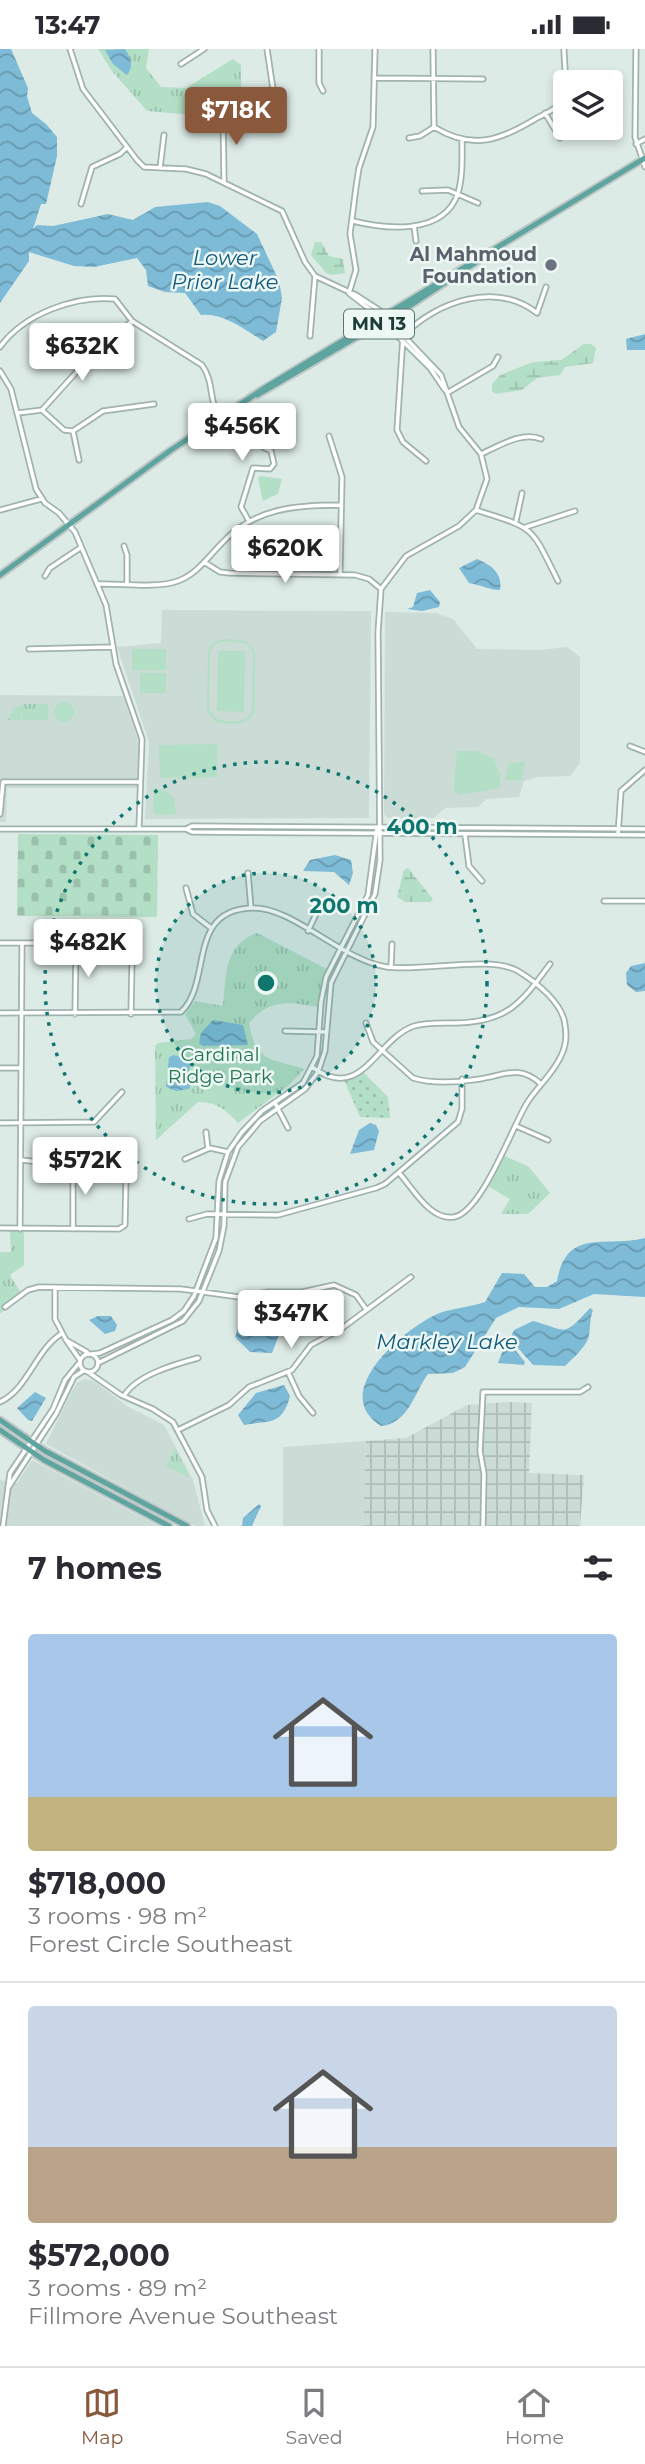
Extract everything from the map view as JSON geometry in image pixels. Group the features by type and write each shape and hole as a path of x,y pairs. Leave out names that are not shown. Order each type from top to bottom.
{"main road":[{"name":"MN 13","path":"0,575 218,418 643,160"},
{"path":"0,1420 33,1444 187,1526"},
{"path":"0,1430 27,1449 169,1526"}],"street":[{"path":"3,1526 10,1473 56,1414 74,1377 183,1321 192,1312 219,1251 225,1182 233,1157 251,1129 306,1090 318,1072 326,1051 331,983 375,894 378,834 377,632 381,589 406,556 459,526 476,510 487,479 481,454 459,427 441,375 402,339 365,299 315,276 305,262 282,211 224,181 186,169 144,167 83,89 70,49"},
{"path":"181,64 204,49"},
{"path":"267,49 273,89"},
{"path":"319,49 319,83 323,91"},
{"path":"349,293 356,270 350,234 359,168 373,127 375,49"},
{"path":"433,49 434,127"},
{"path":"434,127 462,139 505,137 545,113 562,99 564,49"},
{"path":"636,49 636,144 645,167"},
{"path":"374,78 483,79"},
{"path":"223,113 224,181"},
{"path":"545,113 553,126"},
{"path":"223,125 254,125"},
{"path":"409,138 420,136 434,127"},
{"path":"160,167 164,135"},
{"path":"352,221 387,228 414,226 442,215 458,193 462,139"},
{"path":"636,144 645,139"},
{"path":"81,204 92,167 120,154 127,147"},
{"path":"422,191 458,193 478,203"},
{"path":"414,226 416,241"},
{"path":"310,336 315,276"},
{"path":"426,461 403,442 397,430 402,339 437,311 460,300 509,298 537,313 546,286"},
{"path":"0,347 33,318 74,303 115,299 132,321 202,365 209,375 218,418 225,425 271,451 274,458 270,469 253,468 241,507 249,521"},
{"path":"18,413 42,410 90,357 132,321"},
{"path":"447,393 492,366 498,357"},
{"path":"0,371 11,389 18,413 30,477 41,499 69,524 106,605 120,681 142,739 139,828"},
{"path":"42,410 65,430 73,431 103,411 154,404"},
{"path":"73,431 79,460"},
{"path":"329,436 341,469 340,573"},
{"path":"481,454 522,437 533,436 541,439"},
{"path":"516,521 522,493"},
{"path":"0,510 41,499"},
{"path":"97,584 174,583 195,572 226,538 249,521 293,506 341,505"},
{"path":"476,510 516,521 526,527 538,542 558,582"},
{"path":"526,527 575,511"},
{"path":"124,546 127,555 127,583"},
{"path":"45,576 50,568 80,548"},
{"path":"204,562 220,572 229,573 340,573 369,579 381,589"},
{"path":"29,649 112,647"},
{"path":"630,746 645,752"},
{"path":"618,835 621,791 645,770"},
{"path":"0,814 2,782 140,782"},
{"path":"186,829 192,826 645,829"},
{"path":"0,829 139,828 186,829 192,832 645,835"},
{"path":"33,1444 53,1409 65,1380 79,1362 90,1353 100,1353 172,1320 184,1311 196,1291 216,1238 219,1181 228,1153 252,1120 295,1090 312,1067 320,1047 323,990 368,895 378,834"},
{"path":"465,835 469,866 482,881"},
{"path":"248,873 251,908"},
{"path":"186,888 193,914 211,928"},
{"path":"604,901 645,901"},
{"path":"0,1013 170,1014 184,1009 192,994 211,928 228,914 251,908 273,911 346,952 391,967 497,965 517,971 559,1007 566,1027 565,1047 560,1059 541,1084 475,1200 463,1214 446,1217 436,1214 398,1173"},
{"path":"308,931 317,912"},
{"path":"0,943 117,943 128,948 132,960 131,1014"},
{"path":"20,1229 23,943"},
{"path":"75,1014 76,944"},
{"path":"391,967 392,944"},
{"path":"312,1067 327,1076 346,1078 365,1068 412,1027 477,1022 501,1016 535,985 550,964"},
{"path":"366,1023 367,1032 413,1079 462,1080 516,1070 533,1076 541,1084"},
{"path":"285,1031 327,1032"},
{"path":"0,1068 21,1068"},
{"path":"189,1219 217,1214 278,1215 376,1188 398,1173 458,1122 462,1109 462,1080"},
{"path":"0,1123 94,1122 122,1092"},
{"path":"275,1103 288,1128"},
{"path":"516,1126 548,1140"},
{"path":"206,1132 208,1149"},
{"path":"185,1159 208,1149 219,1148 228,1153"},
{"path":"0,1229 119,1229 125,1222 126,1178 122,1171 21,1160"},
{"path":"73,1229 74,1165"},
{"path":"178,1430 229,1405 249,1387 288,1372 311,1345 341,1329 411,1277"},
{"path":"5,1307 33,1288 181,1289 239,1297 268,1292 302,1292 334,1285 356,1295 366,1308"},
{"path":"55,1287 55,1319 86,1371 124,1397 164,1415 178,1430 202,1477 206,1510 215,1526"},
{"path":"0,1402 19,1386 41,1350 61,1333"},
{"path":"66,1340 90,1353 98,1365 98,1379"},
{"path":"124,1397 137,1383 179,1363 198,1358"},
{"path":"288,1372 299,1396 313,1413"},
{"path":"483,1526 484,1474 480,1451 483,1392 580,1392 588,1387"}],"shaded area":[{"path":"162,610 371,611 369,818 145,819 149,742 117,647 161,643"},
{"path":"385,612 436,613 453,619 477,649 540,650 567,647 580,657 580,763 570,776 537,777 524,781 519,797 486,799 478,807 445,808 434,818 388,818 384,814"},
{"path":"0,695 123,696 138,740 137,788 7,788 6,822 0,822"},
{"path":"85,1379 94,1381 127,1406 164,1425 193,1480 205,1526 195,1526 46,1444 73,1389 78,1382"},
{"path":"532,1403 529,1473 584,1475 580,1526 363,1526 366,1441 406,1438 467,1405"},
{"path":"366,1441 363,1526 283,1526 283,1447"},
{"path":"32,1460 158,1526 0,1526 0,1480 17,1483"}],"green space":[{"path":"98,49 149,49 146,68 161,87 186,88 233,59 241,65 241,98 192,95 193,115 147,111 112,71"},
{"path":"315,242 321,242 329,256 343,259 345,273 326,273 311,255"},
{"path":"584,344 591,344 596,348 593,363 565,367 560,375 537,378 522,390 496,394 492,391 492,384 500,375 533,362 561,360"},
{"path":"258,478 282,479 278,494 263,501"},
{"path":"223,639 246,641 255,651 255,711 244,722 216,722 207,711 208,650 214,642","holes":["226,641 246,643 253,653 252,710 242,720 217,719 209,710 210,651 215,644"]},
{"path":"132,649 166,649 166,670 132,670"},
{"path":"218,651 245,651 244,712 217,711"},
{"path":"140,673 166,673 166,693 140,693"},
{"path":"60,702 68,702 74,712 68,722 60,722 54,716 54,708"},
{"path":"48,704 48,720 23,720 21,711 21,720 8,720 18,706"},
{"path":"217,744 217,777 160,778 159,745"},
{"path":"457,751 477,751 493,758 500,774 500,788 459,795 454,790"},
{"path":"525,762 522,780 505,780 509,763"},
{"path":"154,788 166,791 174,798 176,814 157,815 153,812"},
{"path":"18,834 158,835 157,917 17,916"},
{"path":"408,868 433,899 431,902 405,902 397,897 404,870"},
{"name":"Cardinal Ridge Park","path":"257,933 327,969 318,1007 280,1004 264,1009 249,1023 256,1046 266,1057 304,1069 289,1085 238,1123 221,1108 211,1103 198,1102 156,1140 155,1046 158,1043 191,1039 196,1034 185,1014 195,1001 223,1006 226,973 233,953 246,938"},
{"path":"362,1071 388,1097 390,1118 360,1117 343,1078"},
{"path":"503,1155 529,1167 550,1193 528,1214 501,1214 510,1199 486,1185"},
{"path":"10,1231 24,1231 24,1265 10,1275 21,1293 0,1314 0,1252 11,1252"},
{"path":"175,1448 190,1478 166,1466"}],"water":[{"name":"Lower Prior Lake","path":"0,49 11,49 28,88 27,96 32,113 57,137 57,156 46,204 41,204 33,229 37,225 53,226 108,214 133,220 155,207 208,202 220,206 257,234 279,281 282,298 276,332 263,341 225,319 201,315 185,293 165,292 148,286 146,270 137,258 94,267 74,266 29,252 29,261 0,303"},
{"path":"125,49 131,62 127,75 113,64 105,50"},
{"path":"645,334 645,350 627,350 626,339"},
{"path":"477,559 498,574 500,590 469,583 459,568"},
{"path":"430,590 440,602 439,607 422,611 407,609 413,607 417,593"},
{"path":"335,855 351,860 353,873 349,885 334,872 303,871 310,860"},
{"path":"645,963 645,991 636,992 627,985 626,973 631,966"},
{"path":"213,1020 243,1025 248,1045 203,1046 199,1043 201,1033"},
{"path":"174,1055 192,1060 188,1074 191,1084 189,1089 176,1091 166,1087 169,1057"},
{"path":"370,1123 376,1125 379,1131 374,1150 350,1154 359,1130"},
{"name":"Markley Lake","path":"645,1238 645,1297 594,1294 559,1309 519,1307 496,1318 465,1367 453,1373 428,1374 410,1406 398,1419 381,1426 367,1413 363,1398 366,1381 389,1349 419,1324 439,1313 485,1302 502,1273 524,1274 535,1287 547,1287 557,1281 562,1264 578,1246"},
{"path":"590,1308 593,1310 588,1339 565,1366 533,1365 510,1339 514,1330 533,1321 559,1329 569,1328"},
{"path":"98,1316 111,1316 117,1325 115,1331 105,1334 89,1320"},
{"path":"260,1317 279,1335 272,1353 250,1352 235,1337 240,1322"},
{"path":"507,1340 525,1362 524,1365 498,1363"},
{"path":"284,1385 290,1396 283,1413 267,1422 244,1425 238,1415 256,1393"},
{"path":"35,1392 46,1398 32,1421 17,1408"},
{"path":"259,1504 261,1506 252,1526 242,1526 243,1518"}],"place":[{"name":"Al Mahmoud Foundation","path":"551,265"}]}
